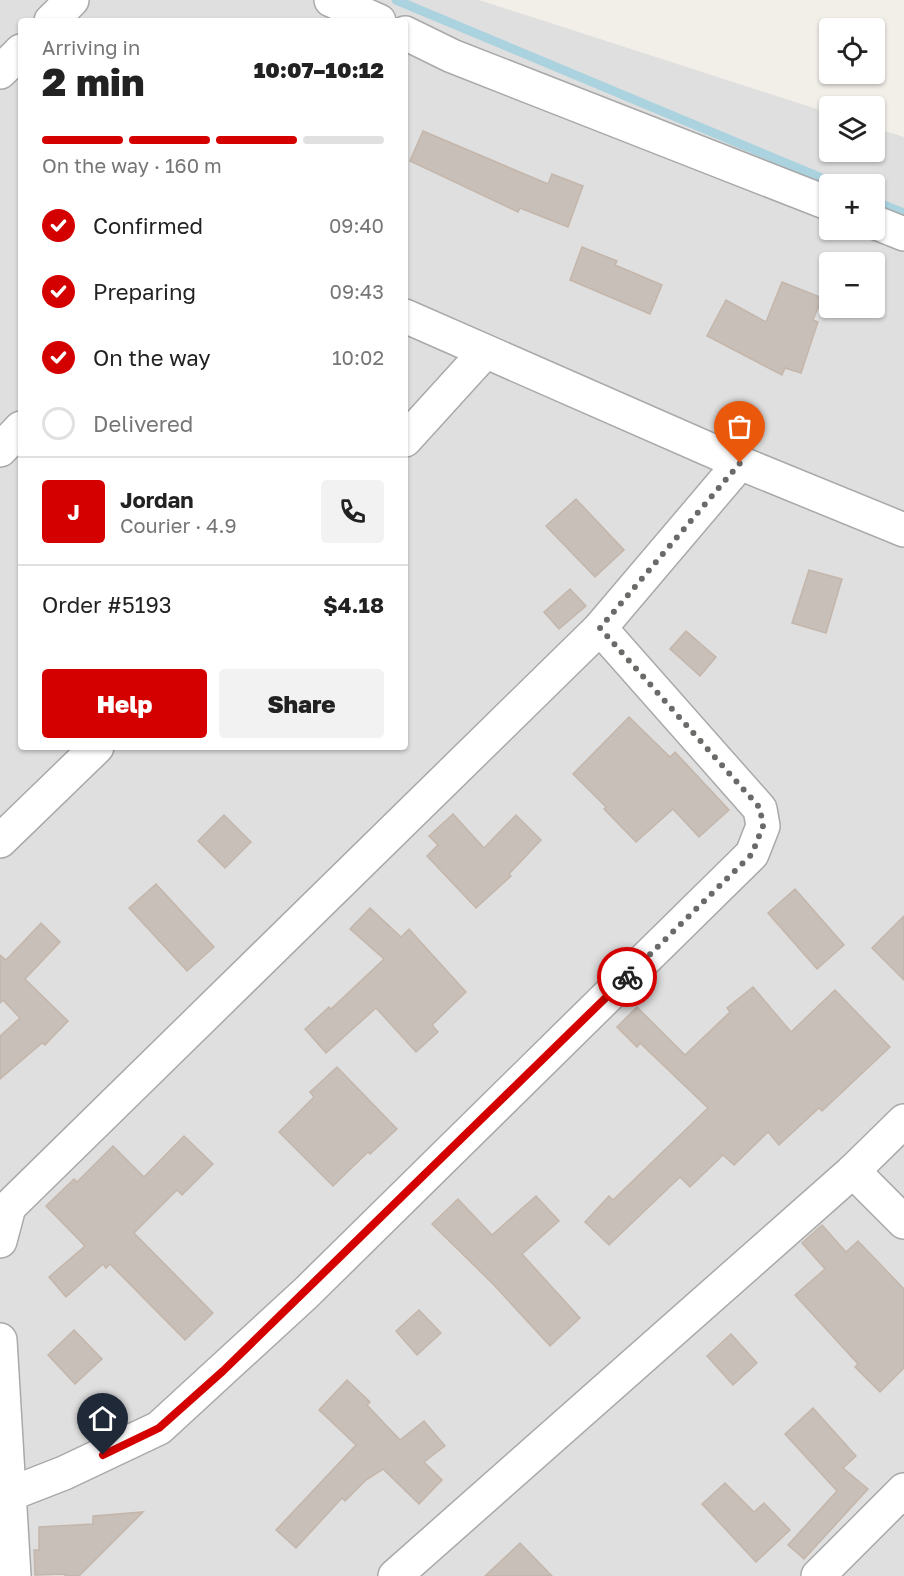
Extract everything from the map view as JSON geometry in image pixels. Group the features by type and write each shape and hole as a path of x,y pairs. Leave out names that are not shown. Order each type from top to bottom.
{"street":[{"path":"54,18 72,0"},
{"path":"332,0 372,18"},
{"path":"408,34 453,56 819,200"},
{"path":"0,72 18,54"},
{"path":"885,226 904,234"},
{"path":"408,317 740,463 904,530"},
{"path":"408,437 485,352"},
{"path":"0,450 18,431"},
{"path":"0,1241 9,1207 600,628 740,463"},
{"path":"10,1494 64,1473 159,1428 314,1284 752,854 763,826 760,808 600,628"},
{"path":"0,842 94,750"},
{"path":"395,1576 853,1171 904,1121"},
{"path":"853,1171 904,1222"},
{"path":"0,1340 14,1576"},
{"path":"818,1576 904,1490"}],"shaded area":[{"path":"0,0 479,0 819,110 819,162 885,162 885,131 904,137 904,1576 0,1576"}],"building":[{"path":"423,131 548,184 552,174 583,186 568,227 520,208 518,212 410,161"},
{"path":"582,247 617,261 615,265 662,285 650,314 570,280"},
{"path":"782,282 819,297 819,305 813,320 818,322 801,373 785,368 782,375 707,336 726,300 766,322"},
{"path":"576,499 624,550 595,577 546,526"},
{"path":"809,570 842,579 826,633 792,623"},
{"path":"570,589 586,606 559,629 544,612"},
{"path":"686,631 716,657 700,676 670,649"},
{"path":"629,717 670,757 675,752 729,810 699,837 673,809 636,842 573,774"},
{"path":"453,814 484,848 516,815 541,840 509,874 511,876 476,908 427,856 438,845 429,836"},
{"path":"224,815 251,842 225,868 198,841"},
{"path":"156,884 214,947 187,971 129,908"},
{"path":"795,889 844,945 817,969 768,913"},
{"path":"370,908 401,937 409,929 466,992 432,1025 438,1032 416,1052 376,1008 326,1053 305,1029 329,1007 331,1009 384,959 350,929"},
{"path":"904,916 904,980 872,948"},
{"path":"41,923 60,942 25,979 68,1021 45,1045 42,1043 0,1079 0,1036 20,1018 3,1000 0,1003 0,955 6,960"},
{"path":"753,987 791,1032 835,990 890,1047 822,1111 819,1108 779,1145 768,1132 734,1165 723,1155 690,1187 680,1177 609,1245 585,1222 609,1196 613,1200 708,1108 640,1043 637,1047 617,1027 637,1007 685,1055 730,1012 727,1008"},
{"path":"337,1067 397,1129 370,1154 368,1152 333,1186 279,1132 314,1097 310,1092"},
{"path":"184,1136 213,1164 182,1195 177,1190 134,1233 213,1313 185,1340 110,1264 106,1268 103,1264 66,1297 49,1277 85,1246 46,1206 74,1179 77,1182 113,1146 144,1177"},
{"path":"536,1196 559,1221 522,1254 580,1318 550,1346 493,1284 432,1224 458,1199 492,1235"},
{"path":"822,1225 846,1252 858,1241 904,1289 904,1368 880,1392 855,1367 858,1364 795,1295 825,1269 802,1243"},
{"path":"419,1310 441,1333 417,1355 396,1331"},
{"path":"74,1330 102,1359 75,1384 48,1355"},
{"path":"731,1334 757,1363 733,1385 707,1356"},
{"path":"347,1380 370,1402 367,1405 400,1440 424,1421 445,1446 424,1462 442,1480 419,1504 383,1469 366,1480 345,1501 342,1498 296,1548 276,1530 356,1445 319,1410"},
{"path":"813,1408 856,1456 843,1468 868,1489 804,1559 788,1545 837,1491 785,1434"},
{"path":"725,1483 754,1512 764,1503 790,1530 756,1562 702,1504"},
{"path":"143,1512 79,1576 35,1575 34,1550 39,1550 39,1527 93,1524 93,1516"},
{"path":"520,1543 552,1576 485,1576"}],"waterway":[{"path":"396,0 819,177"},
{"path":"885,205 904,213"}],"way so far":[{"path":"627,977 752,854 763,826 760,808 600,628 740,463"}],"route":[{"path":"103,1455 159,1428 223,1371 627,977"}]}
